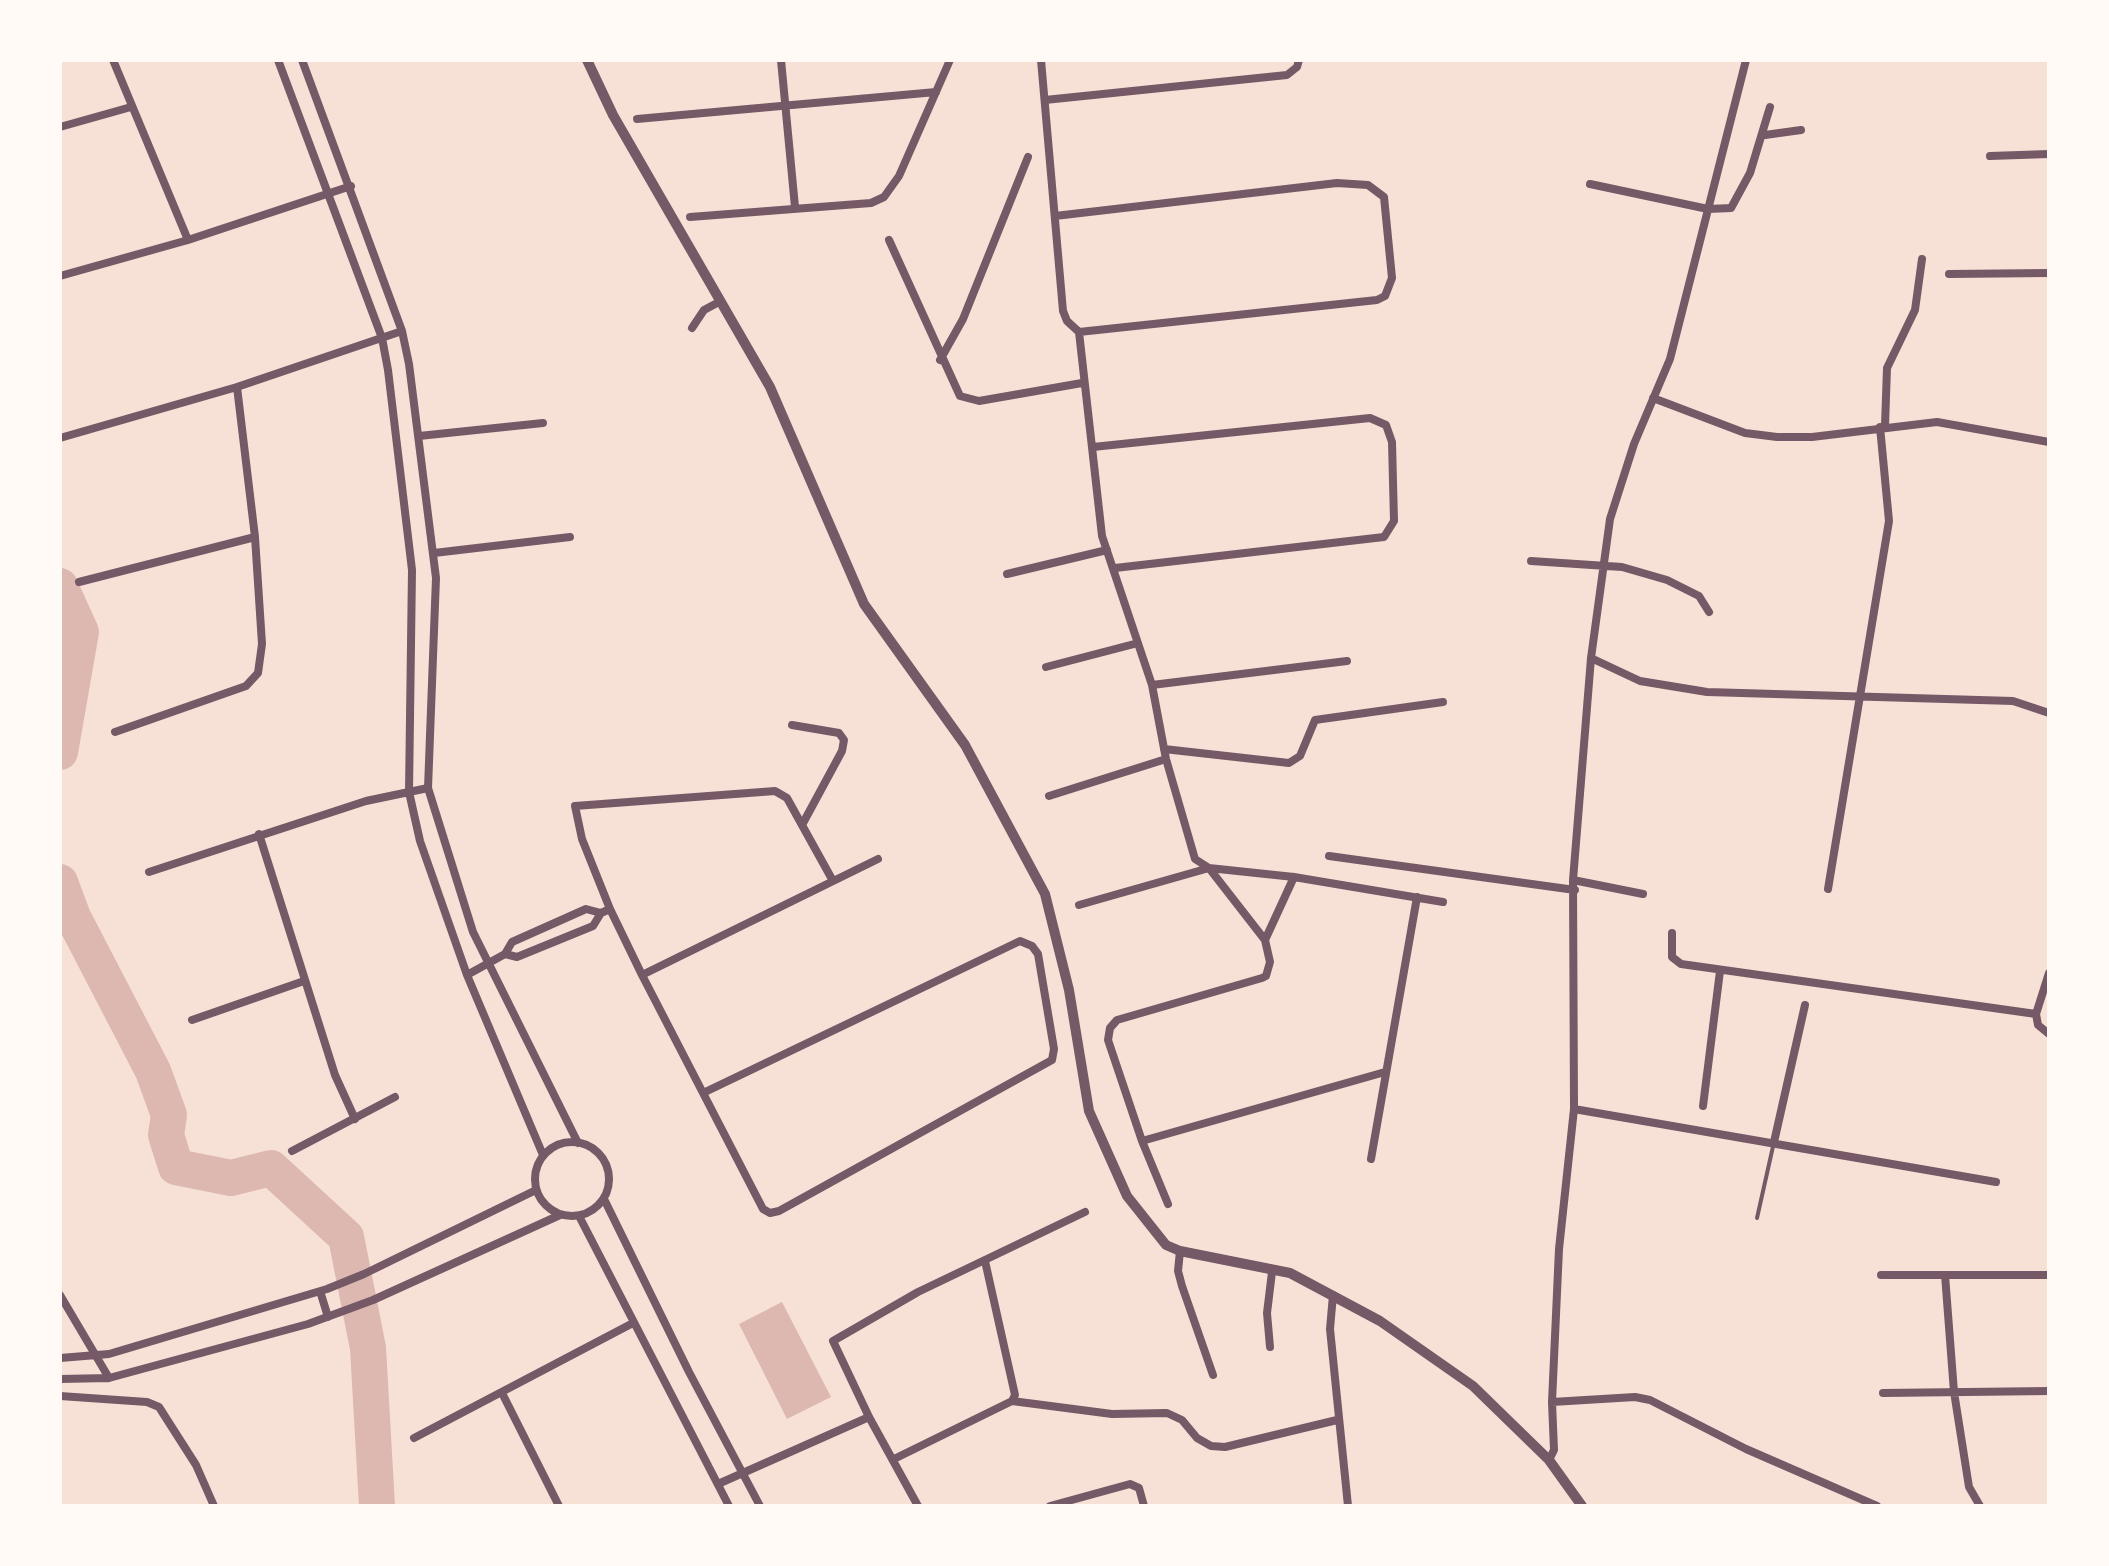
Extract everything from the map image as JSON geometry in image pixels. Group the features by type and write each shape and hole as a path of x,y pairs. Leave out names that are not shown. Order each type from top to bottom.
{"street":[{"path":"113,60 188,240"},
{"path":"278,60 382,338 412,570 407,705 409,792 420,841 467,975 543,1155"},
{"path":"302,60 402,331 419,436 436,578 428,788 473,932 578,1143"},
{"path":"587,60 613,115 770,387 864,604 965,745 1045,894 1069,990 1089,1111 1127,1196 1166,1245 1272,1272 1290,1273 1380,1321 1473,1386 1549,1460 1582,1506"},
{"path":"781,60 795,207"},
{"path":"690,217 871,203 890,192 950,60"},
{"path":"1041,60 1063,311 1067,321 1079,332 1082,383 1107,550 1152,685 1165,754 1195,859 1209,868 1265,940 1270,962 1262,978 1113,1023 1108,1040 1142,1141 1168,1204"},
{"path":"1045,100 1287,75 1297,67 1299,60"},
{"path":"1549,1460 1554,1450 1552,1402 1559,1249 1574,1109 1574,885 1591,658 1610,519 1619,484 1670,359 1746,60"},
{"path":"637,119 936,92"},
{"path":"60,127 131,107"},
{"path":"1590,184 1708,209 1734,206 1765,135 1770,107"},
{"path":"1765,135 1801,130"},
{"path":"1990,156 2049,154"},
{"path":"940,360 963,319 1028,157"},
{"path":"1055,216 1337,183 1368,185 1384,197 1392,278 1385,296 1377,300 1079,332"},
{"path":"60,276 188,240 351,186"},
{"path":"889,240 940,360 965,400 979,401 1082,383"},
{"path":"1828,889 1889,521 1882,426 1887,368 1915,310 1922,259"},
{"path":"1949,274 2049,273"},
{"path":"692,328 704,310 719,302"},
{"path":"60,438 237,387 402,331"},
{"path":"115,732 246,686 256,678 262,644 255,537 237,387"},
{"path":"1653,398 1745,433 1777,437 1812,437 1882,426 1937,422 2049,442"},
{"path":"1093,447 1370,418 1386,425 1390,432 1395,508 1391,531 1374,541 1115,568"},
{"path":"419,436 543,423"},
{"path":"79,582 255,537"},
{"path":"434,553 570,537"},
{"path":"1007,574 1107,550"},
{"path":"1531,561 1622,567 1667,580 1699,596 1709,612"},
{"path":"1046,667 1138,643"},
{"path":"1591,658 1640,681 1707,692 2013,701 2049,713"},
{"path":"1152,685 1347,661"},
{"path":"1049,796 1165,754 1289,763 1300,756 1315,720 1443,702"},
{"path":"792,725 839,733 844,740 842,751 802,825"},
{"path":"149,872 366,801 428,788"},
{"path":"703,1093 1020,941 1032,946 1038,954 1052,1060 779,1211 766,1212 759,1203 642,975 610,909 582,839 575,806 768,791 787,798 833,881"},
{"path":"259,834 335,1075 355,1119"},
{"path":"1329,856 1643,894"},
{"path":"642,975 878,859"},
{"path":"1079,905 1209,868 1294,877 1443,902"},
{"path":"1265,940 1294,877"},
{"path":"1371,1159 1417,897"},
{"path":"467,975 505,954 512,942 586,909 601,913"},
{"path":"505,954 517,957 593,926 601,913 610,909"},
{"path":"1672,933 1675,962 1720,971 2036,1014"},
{"path":"1703,1106 1720,971"},
{"path":"2049,973 2036,1014 2041,1030 2049,1034"},
{"path":"192,1020 304,981"},
{"path":"1774,1142 1805,1005"},
{"path":"1142,1141 1385,1072"},
{"path":"292,1151 395,1097"},
{"path":"1574,1109 1996,1182"},
{"path":"60,1379 109,1378 328,1317 373,1300 560,1215 589,1213 604,1199 610,1179 597,1151 578,1143 559,1144 543,1155 535,1171 536,1190 544,1205 560,1215"},
{"path":"60,1358 95,1357 324,1290 364,1274 536,1190"},
{"path":"604,1199 689,1372 760,1506"},
{"path":"918,1506 832,1347 837,1337 1085,1212"},
{"path":"579,1216 729,1506"},
{"path":"1180,1251 1178,1271 1213,1375"},
{"path":"985,1261 1015,1395 1012,1401"},
{"path":"1270,1347 1267,1313 1272,1272"},
{"path":"1881,1275 2049,1275"},
{"path":"1945,1275 1954,1392 1969,1487 1980,1506"},
{"path":"324,1290 328,1317"},
{"path":"60,1295 109,1378"},
{"path":"1333,1295 1330,1329 1348,1506"},
{"path":"414,1438 633,1323"},
{"path":"1883,1393 2049,1391"},
{"path":"502,1393 559,1506"},
{"path":"60,1396 147,1402 159,1407 196,1465 214,1506"},
{"path":"1552,1402 1635,1397 1650,1400 1746,1449 1877,1506"},
{"path":"894,1459 1012,1401 1112,1414 1167,1413 1182,1420 1197,1438 1211,1446 1225,1447 1337,1420"},
{"path":"718,1484 869,1417"},
{"path":"1050,1506 1130,1484 1139,1488 1144,1506"}],"lane":[{"path":"1757,1218 1774,1142"}],"shaded area":[{"path":"782,1302 831,1397 787,1419 739,1324"}],"waterway":[{"path":"60,586 81,632 60,752"},
{"path":"60,882 73,917 153,1071 169,1115 166,1135 176,1167 231,1178 271,1168 346,1237 368,1348 377,1506"}]}
